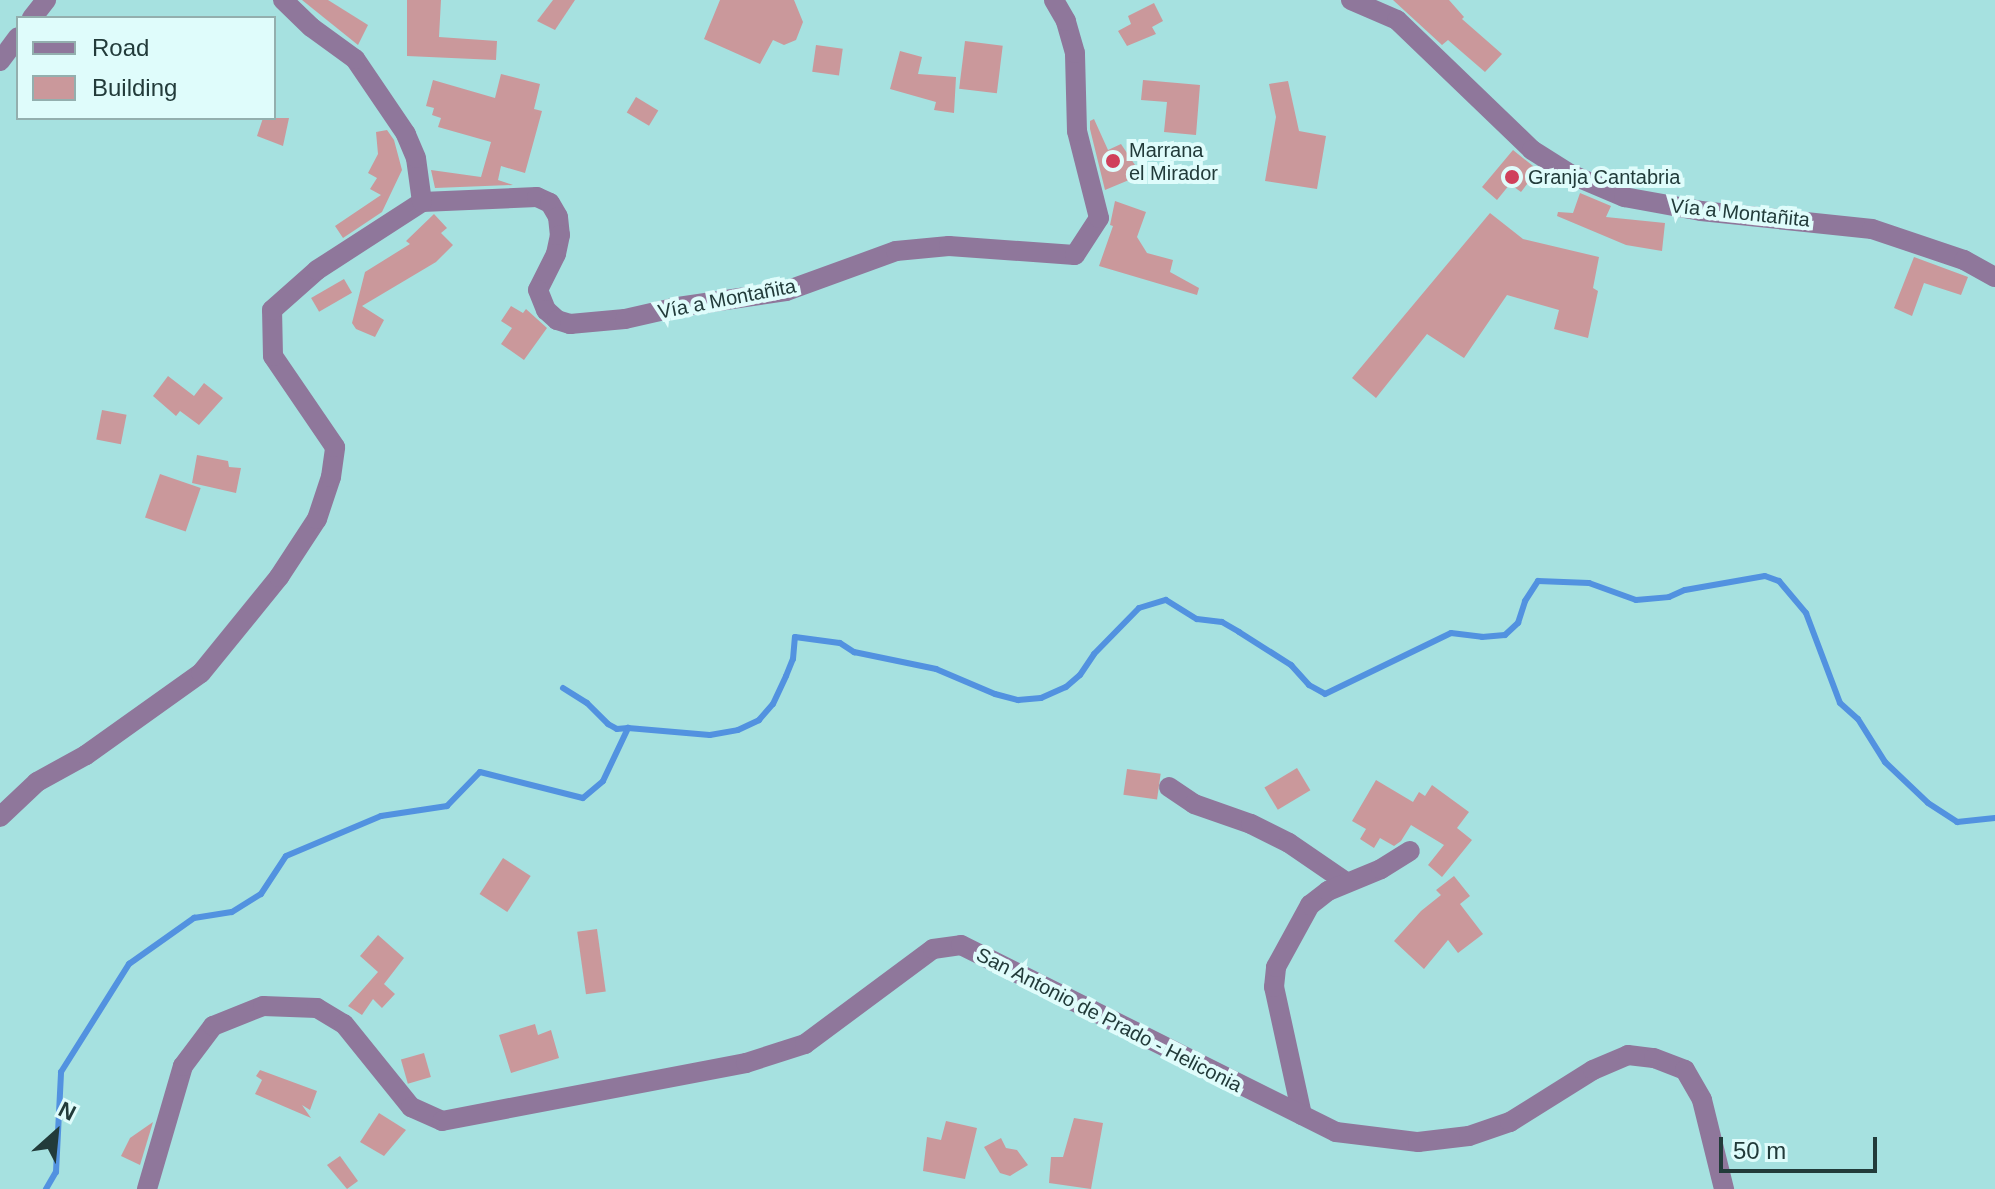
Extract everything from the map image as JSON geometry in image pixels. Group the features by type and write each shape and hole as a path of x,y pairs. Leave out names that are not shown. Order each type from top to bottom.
{"street":[{"path":"34,16 46,0"},
{"path":"0,817 37,782 86,755 201,673 279,577 317,519 331,477 335,447 273,356 272,310 317,270 422,202 416,158 406,134 355,59 311,27 283,0"},
{"name":"Vía a Montañita","path":"422,202 537,197 550,203 558,217 560,235 556,254 538,290 546,310 557,320 570,324 625,319 678,307 786,291 896,251 949,246 1075,255 1099,218 1077,131 1075,53 1066,21 1054,0"},
{"name":"Vía a Montañita","path":"1351,0 1397,20 1532,150 1584,180 1624,197 1701,211 1872,229 1964,260 1995,277"},
{"path":"0,61 16,40"},
{"path":"1169,787 1194,804 1251,824 1289,843 1346,882"},
{"path":"1302,1115 1274,987 1276,967 1310,905 1346,882 1381,869 1410,851"},
{"name":"San Antonio de Prado - Heliconia","path":"147,1189 183,1066 213,1026 263,1006 317,1008 344,1024 411,1107 442,1121 746,1063 805,1044 933,949 961,945 1336,1132 1418,1142 1469,1136 1510,1122 1593,1070 1628,1055 1654,1058 1685,1070 1702,1100 1724,1189"}],"building":[{"path":"302,0 328,0 368,25 358,45"},
{"path":"407,0 441,0 439,37 497,41 496,60 407,56"},
{"path":"553,0 575,0 555,30 537,21"},
{"path":"720,0 794,0 803,22 796,40 784,45 773,40 760,64 704,39"},
{"path":"1393,0 1449,0 1464,17 1462,19 1502,54 1485,72 1448,40 1442,45"},
{"path":"1154,3 1163,21 1152,27 1156,34 1127,46 1118,31 1131,24 1128,16"},
{"path":"965,41 1003,46 997,93 959,89"},
{"path":"816,45 843,49 839,75 812,72"},
{"path":"900,51 922,57 918,74 956,77 954,113 934,110 936,102 890,89"},
{"path":"501,74 540,84 534,109 542,111 525,173 501,166 498,180 513,185 435,188 431,170 481,177 491,142 438,127 441,118 432,115 434,108 426,106 433,80 495,98"},
{"path":"1143,80 1200,85 1196,135 1164,132 1167,102 1141,100"},
{"path":"1288,81 1299,131 1326,136 1317,189 1265,181 1276,117 1269,84"},
{"path":"636,97 658,110 649,126 627,112"},
{"path":"289,118 283,146 257,136 262,120"},
{"name":"Marrana el Mirador","path":"1094,119 1108,150 1121,144 1139,171 1127,178 1129,180 1105,190 1090,129 1090,121"},
{"path":"387,130 394,140 402,170 382,212 343,238 335,226 381,195 370,189 377,178 368,173 378,154 376,132"},
{"name":"Granja Cantabria","path":"1513,150 1538,170 1521,192 1510,184 1497,200 1482,187"},
{"path":"1580,193 1611,206 1606,217 1665,223 1662,251 1626,245 1557,216 1558,212 1573,213"},
{"path":"1115,201 1146,212 1137,237 1147,253 1173,260 1170,272 1199,288 1197,295 1099,266 1113,226 1110,225"},
{"path":"1490,213 1523,239 1599,257 1593,288 1598,291 1588,338 1554,329 1559,310 1507,295 1464,358 1427,334 1376,398 1352,378"},
{"path":"434,214 447,228 441,233 453,245 436,262 362,306 384,320 375,337 356,329 352,323 365,272 410,244 406,241"},
{"path":"1914,257 1968,277 1961,295 1924,283 1912,316 1894,308"},
{"path":"344,279 352,293 319,312 311,298"},
{"path":"511,306 523,313 526,309 547,328 524,360 501,344 512,328 501,321"},
{"path":"168,376 194,396 204,383 223,398 199,425 180,411 176,416 153,396"},
{"path":"102,410 127,415 121,444 96,439"},
{"path":"197,455 228,461 229,467 241,468 236,493 192,483"},
{"path":"160,474 201,488 186,531 145,517"},
{"path":"1297,768 1310,790 1278,810 1264,788"},
{"path":"1127,769 1161,774 1157,799 1123,795"},
{"path":"1376,780 1413,802 1419,792 1425,796 1432,785 1469,812 1457,828 1472,840 1442,877 1428,865 1444,845 1411,825 1394,846 1380,838 1374,848 1360,839 1366,829 1352,821"},
{"path":"503,858 531,876 507,912 480,894"},
{"path":"1454,876 1470,896 1460,904 1483,934 1458,953 1448,940 1424,969 1394,941 1421,911 1441,895 1436,890"},
{"path":"597,929 606,991 586,994 577,932"},
{"path":"378,935 404,958 384,984 395,994 382,1008 373,999 362,1015 348,1006 378,972 360,956"},
{"path":"535,1024 538,1035 551,1030 559,1058 511,1073 499,1035"},
{"path":"424,1053 431,1077 408,1084 401,1060"},
{"path":"260,1070 317,1091 310,1110 302,1105 311,1118 255,1094 262,1080 256,1076"},
{"path":"379,1113 406,1130 384,1156 360,1142"},
{"path":"1074,1118 1103,1123 1091,1189 1049,1183 1051,1157 1063,1157"},
{"path":"946,1121 977,1128 965,1179 923,1171 927,1137 941,1140"},
{"path":"153,1122 140,1165 121,1156 130,1138"},
{"path":"1001,1138 1006,1148 1017,1150 1028,1165 1010,1176 1000,1173 984,1147"},
{"path":"340,1156 358,1181 347,1189 327,1165"}],"waterway":[{"path":"46,1189 56,1172 61,1072 129,964 194,918 232,912 261,894 286,856 381,816 447,806 480,772 583,798 603,781 628,728 710,735 738,730 759,720 773,704 786,676 793,659 795,637 840,643 854,652 936,669 995,694 1018,700 1041,698 1066,687 1080,675 1094,654 1139,608 1166,600 1197,619 1222,622 1239,632 1291,665 1309,685 1325,694 1451,633 1482,637 1505,635 1518,623 1525,601 1538,581 1589,583 1636,600 1669,597 1685,590 1765,576 1779,581 1806,613 1840,703 1858,719 1885,762 1928,803 1957,822 1995,818"},
{"path":"563,688 587,703 608,724 617,729 628,728"}],"place":[{"name":"Marrana el Mirador","path":"1113,161"},
{"name":"Granja Cantabria","path":"1512,177"}]}
